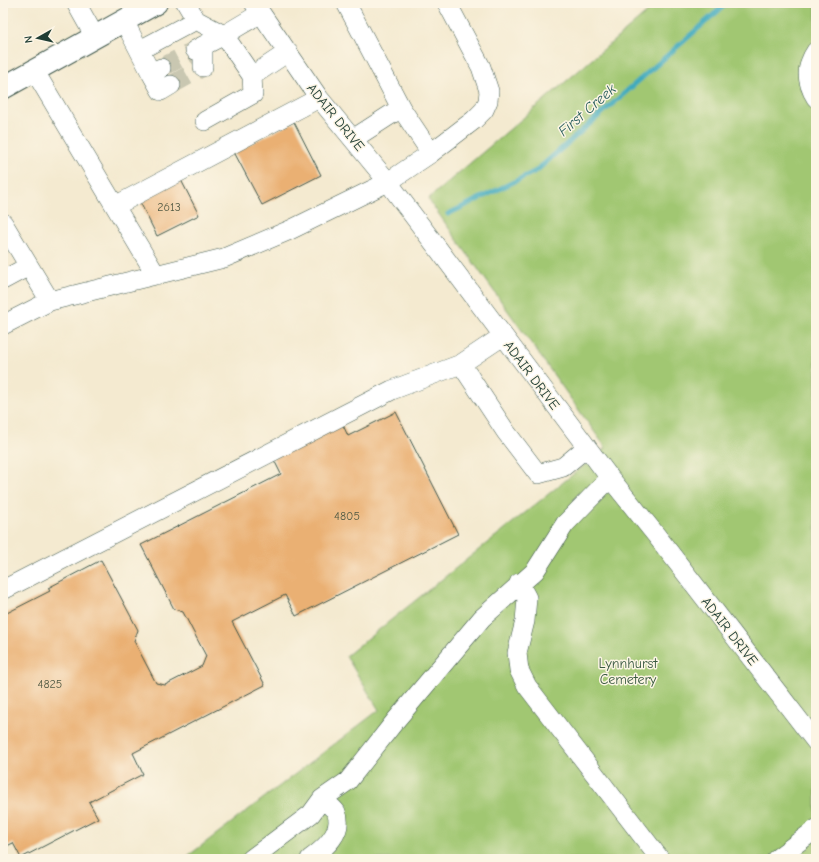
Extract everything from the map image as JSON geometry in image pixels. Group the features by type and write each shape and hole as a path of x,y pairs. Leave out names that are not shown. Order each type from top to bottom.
{"main road":[{"path":"3,88 156,3"}],"street":[{"path":"77,3 95,37"},
{"path":"186,3 196,20 224,35 252,76 253,94 205,121"},
{"path":"346,3 401,108 431,153"},
{"path":"3,325 50,302 231,256 324,214 388,182 431,153 474,120 484,110 488,101 489,91 480,67 447,3"},
{"path":"204,67 199,48 224,35 258,8"},
{"name":"ADAIR DRIVE","path":"258,8 319,98 388,182 610,478 656,535 816,742"},
{"path":"140,50 196,20"},
{"path":"124,21 140,50 156,70 161,91 171,85"},
{"path":"816,51 809,62 808,72 812,91 816,98"},
{"path":"252,76 288,52"},
{"path":"34,70 156,275"},
{"path":"115,206 319,98"},
{"path":"353,139 401,108"},
{"path":"3,223 50,302"},
{"path":"3,280 29,266"},
{"path":"3,590 392,390 461,364 503,336"},
{"path":"461,364 506,432 538,474 563,467 587,447"},
{"path":"251,859 311,814 322,799 348,781 396,720 482,618 519,583 535,571 565,524 610,478"},
{"path":"519,583 527,598 525,622 517,653 519,670 527,686 660,859"},
{"path":"310,859 330,842 336,831 338,822 335,812 322,799"},
{"path":"776,859 816,829"}],"green space":[{"name":"Lynnhurst Cemetery","path":"658,3 816,3 816,859 184,859 379,710 346,656 606,448 428,199"}],"building":[{"path":"294,122 321,175 262,205 234,152"},
{"path":"180,178 199,215 157,236 139,200"},
{"path":"396,412 458,534 296,616 285,595 232,622 265,685 133,753 143,774 89,802 98,818 21,858 13,843 3,848 3,615 50,591 48,588 101,560 138,630 134,641 156,683 165,685 202,666 206,656 183,612 174,609 141,545 281,474 273,458 342,423 348,436"}],"waterway":[{"name":"First Creek","path":"448,214 536,171 727,3"}],"tunnel":[{"path":"161,68 195,50"},
{"path":"171,85 203,67"}]}
